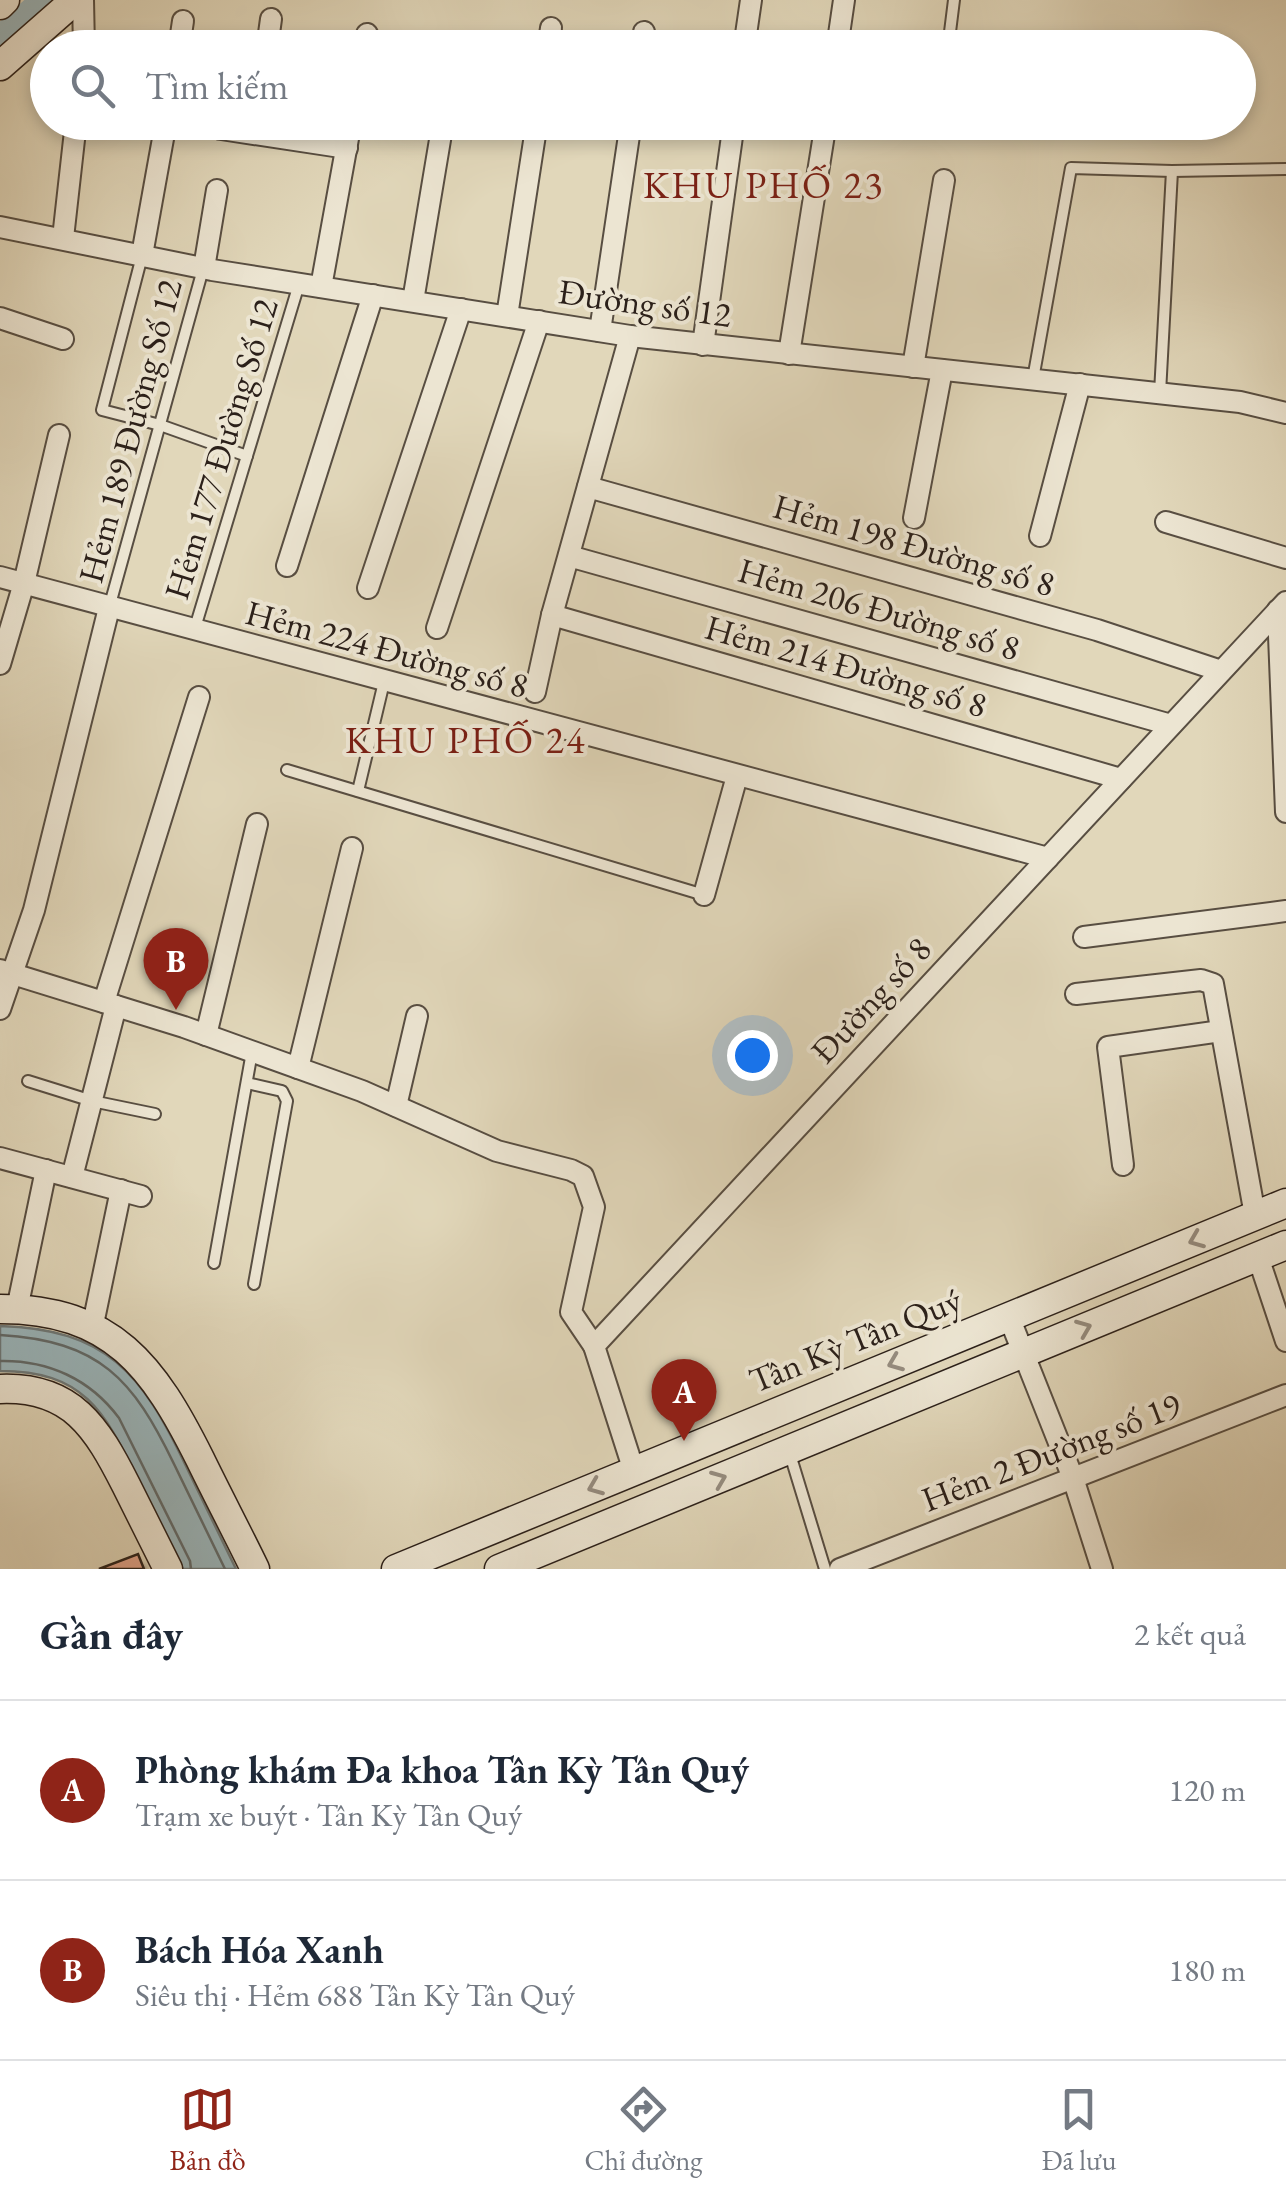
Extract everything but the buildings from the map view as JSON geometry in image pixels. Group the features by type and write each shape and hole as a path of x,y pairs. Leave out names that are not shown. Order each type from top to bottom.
{"main road":[{"path":"43,30 79,0"},
{"path":"0,66 30,41"},
{"name":"Tân Kỳ Tân Quý","path":"396,1569 1286,1203"},
{"path":"499,1569 531,1563 789,1450 1286,1245"},
{"path":"8,1309 56,1314 92,1329 124,1348 155,1378 182,1423 255,1569"},
{"path":"0,1389 59,1399 85,1418 106,1445 168,1569"}],"street":[{"path":"79,0 86,30"},
{"path":"747,30 751,0"},
{"path":"840,30 844,0"},
{"path":"269,30 270,19"},
{"path":"182,30 184,22"},
{"path":"63,238 74,140"},
{"path":"142,255 163,140"},
{"path":"310,140 346,148"},
{"path":"322,287 348,140"},
{"path":"413,301 440,140"},
{"path":"507,316 534,140"},
{"path":"600,331 627,140"},
{"path":"703,345 731,140"},
{"path":"789,354 823,140"},
{"path":"913,367 944,180"},
{"path":"204,268 217,190"},
{"name":"Đường số 12","path":"0,226 204,268 630,336 1240,402 1286,413"},
{"path":"288,566 373,295"},
{"path":"368,588 460,309"},
{"path":"0,318 63,339"},
{"path":"438,628 538,321"},
{"path":"535,692 552,616 630,336"},
{"path":"914,518 942,370"},
{"path":"1040,536 1080,384"},
{"path":"0,664 24,584 59,435"},
{"name":"Hẻm 198 Đường số 8","path":"588,488 1096,630 1222,671"},
{"path":"1166,522 1286,558"},
{"name":"Hẻm 206 Đường số 8","path":"569,556 1171,725"},
{"name":"Hẻm 224 Đường số 8","path":"0,577 1048,858"},
{"path":"1282,606 1286,812"},
{"name":"Đường số 8","path":"594,1346 1282,606"},
{"path":"0,1009 6,972 39,892 109,608"},
{"name":"Hẻm 214 Đường số 8","path":"552,616 1122,778"},
{"path":"72,1178 92,1101 110,1004 199,697"},
{"path":"704,895 737,776"},
{"path":"206,1035 257,824"},
{"path":"298,1068 352,848"},
{"path":"1084,937 1286,911"},
{"path":"6,972 206,1035 396,1106 497,1152 583,1176 594,1206 571,1312 594,1346 634,1471"},
{"path":"1076,994 1208,981 1212,984 1255,1216"},
{"path":"396,1106 417,1016"},
{"path":"1123,1165 1108,1047 1221,1031"},
{"path":"0,1158 131,1193 92,1329"},
{"path":"8,1309 46,1170"},
{"path":"1258,1257 1286,1341"},
{"path":"1009,1316 1073,1478 1096,1567"},
{"name":"Hẻm 2 Đường số 19","path":"840,1569 1286,1395"}],"lane":[{"path":"950,30 954,0"},
{"path":"1033,379 1071,168 1286,168"},
{"path":"1160,394 1172,171"},
{"path":"142,255 102,410 248,456"},
{"name":"Hẻm 189 Đường Số 12","path":"109,608 204,268"},
{"name":"Hẻm 177 Đường Số 12","path":"194,631 300,284"},
{"path":"358,791 384,682"},
{"path":"288,770 704,895"},
{"path":"214,1262 252,1052"},
{"path":"28,1081 92,1101 155,1114"},
{"path":"246,1083 282,1091 287,1101 254,1284"},
{"path":"789,1450 825,1569"}],"water":[{"path":"0,1326 68,1336 94,1347 136,1382 169,1432 236,1569 183,1569 101,1414 71,1387 52,1378 0,1371"}],"waterway":[{"path":"0,36 41,0"}],"place":[{"name":"Bách Hóa Xanh","path":"176,1010"},
{"name":"Phòng khám Đa khoa Tân Kỳ Tân Quý","path":"684,1441"}],"district":[{"name":"KHU PHỐ 23","path":"764,185"},
{"name":"KHU PHỐ 24","path":"466,740"}]}
